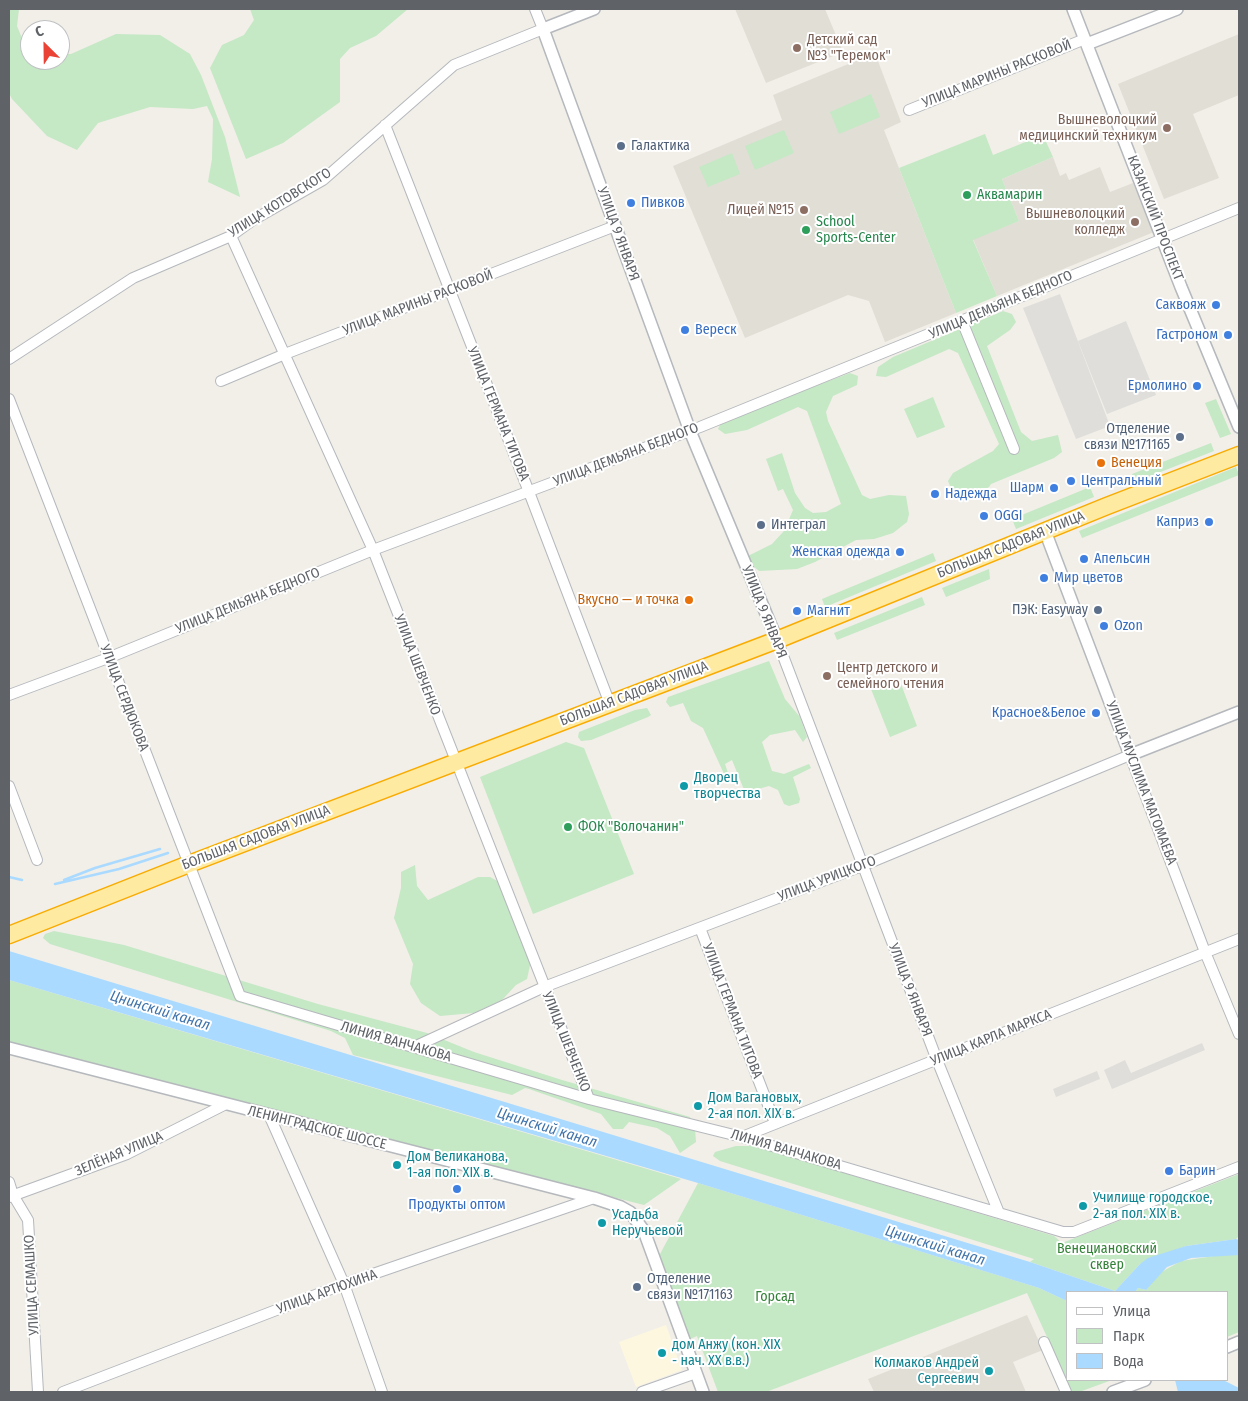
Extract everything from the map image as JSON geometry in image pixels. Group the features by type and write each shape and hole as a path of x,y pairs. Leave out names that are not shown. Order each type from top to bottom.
{"highway":[{"name":"БОЛЬШАЯ САДОВАЯ УЛИЦА","path":"9,935 189,864 777,640 1045,531 1239,456"}],"street":[{"name":"УЛИЦА 9 ЯНВАРЯ","path":"535,9 690,431 777,640 937,1060 999,1213"},
{"name":"УЛИЦА КОТОВСКОГО","path":"9,359 133,278 231,236 253,220 323,180 454,65 594,9"},
{"name":"КАЗАНСКИЙ ПРОСПЕКТ","path":"1073,9 1162,238 1239,427"},
{"name":"УЛИЦА МАРИНЫ РАСКОВОЙ","path":"909,110 1176,9"},
{"name":"УЛИЦА ГЕРМАНА ТИТОВА","path":"385,125 610,704"},
{"name":"УЛИЦА ДЕМЬЯНА БЕДНОГО","path":"9,695 108,658 373,550 690,431 1239,208"},
{"name":"УЛИЦА МАРИНЫ РАСКОВОЙ","path":"221,381 284,354 615,226"},
{"name":"УЛИЦА ШЕВЧЕНКО","path":"231,236 373,550 589,1100"},
{"path":"962,321 1014,448"},
{"name":"УЛИЦА СЕРДЮКОВА","path":"9,399 240,996"},
{"name":"УЛИЦА МУСЛИМА МАГОМАЕВА","path":"1045,531 1205,952 1239,1034"},
{"name":"УЛИЦА УРИЦКОГО","path":"414,1047 544,987 862,866 1239,712"},
{"path":"9,786 37,860"},
{"name":"УЛИЦА ГЕРМАНА ТИТОВА","path":"700,928 775,1123"},
{"name":"УЛИЦА КАРЛА МАРКСА","path":"742,1137 1239,938"},
{"name":"ЛИНИЯ ВАНЧАКОВА","path":"240,996 589,1100 742,1137 1063,1232 1074,1232 1239,1167"},
{"name":"ЛЕНИНГРАДСКОЕ ШОССЕ","path":"9,1048 270,1117 594,1198 630,1212 644,1231 703,1392"},
{"name":"ЗЕЛЁНАЯ УЛИЦА","path":"11,1196 127,1154 226,1104"},
{"path":"270,1117 344,1284 382,1392"},
{"name":"УЛИЦА СЕМАШКО","path":"9,1182 11,1196 28,1220 38,1392"},
{"name":"УЛИЦА АРТЮХИНА","path":"63,1392 344,1284 594,1198"},
{"path":"1044,1342 1066,1392"},
{"path":"642,1392 696,1373"},
{"path":"1113,1392 1141,1381"}],"shaded area":[{"name":"Детский сад №3 \"Теремок\"","path":"735,9 825,9 843,52 766,83"},
{"name":"Вышневолоцкий медицинский техникум","path":"1239,34 1239,95 1193,114 1219,178 1164,199 1118,84"},
{"name":"Лицей №15","path":"875,53 901,122 884,130 956,313 885,342 869,301 848,295 745,338 673,166 782,120 773,95"},
{"path":"1053,157 1060,176 1066,173 1069,180 1100,167 1110,192 1133,183 1154,232 997,296 973,239 1019,221 1002,179"},
{"path":"1060,294 1110,426 1076,439 1023,308"},
{"path":"1126,321 1156,395 1107,414 1078,341"},
{"path":"1202,1043 1205,1050 1112,1089 1104,1070 1125,1060 1131,1073"},
{"path":"1097,1071 1100,1079 1056,1097 1053,1089"},
{"path":"1027,1315 1043,1350 1013,1362 1026,1392 874,1392 868,1379"},
{"path":"666,1325 682,1370 636,1387 619,1342"}],"green space":[{"path":"9,9 19,9 17,26 20,33 20,70 70,70 70,54 116,34 160,35 190,54 201,75 225,137 240,197 208,182 212,159 213,119 207,106 193,109 150,107 98,123 77,150 47,136 12,99 9,93"},
{"path":"250,9 408,9 376,36 350,48 340,59 340,102 283,143 246,159 210,68 222,45 244,35 254,20"},
{"path":"871,94 880,117 839,134 830,112"},
{"path":"784,130 794,153 755,170 745,146"},
{"path":"985,134 993,155 1043,135 1053,157 1002,179 1019,221 973,240 997,296 956,313 899,168"},
{"path":"732,153 740,174 708,187 699,167"},
{"path":"1003,311 1012,314 1016,322 1010,330 987,346 1021,432 1032,441 1058,435 1062,452 1054,458 991,484 973,496 955,498 948,481 953,473 993,451 999,444 958,353 949,349 886,377 876,376 878,367 893,357"},
{"path":"850,373 858,376 857,385 833,396 826,412 828,421 862,495 870,499 889,495 906,496 909,514 907,522 893,533 874,539 856,540 815,562 797,569 759,571 752,565 748,556 772,544 784,531 793,510 783,489 778,491 766,459 782,453 795,493 805,508 813,513 826,512 841,504 807,411 798,407 747,430 725,434 718,429 722,421"},
{"path":"933,397 945,427 917,438 904,409"},
{"path":"1216,399 1231,434 1220,438 1205,403"},
{"path":"1211,443 1214,451 1135,482 1132,474"},
{"path":"1236,467 1239,475 1082,538 1079,531"},
{"path":"1090,487 1094,497 1016,529 1012,519"},
{"path":"933,553 936,561 825,607 822,599"},
{"path":"989,569 990,579 946,597 942,588"},
{"path":"922,597 925,605 837,640 834,633"},
{"path":"769,661 785,699 800,717 807,737 803,742 795,730 770,735 762,742 772,771 784,774 809,764 811,768 793,777 800,799 799,803 789,806 784,804 778,790 769,786 758,789 754,794 747,797 732,760 725,764 728,773 725,776 703,728 691,721 683,703 670,707 666,702 668,697"},
{"path":"899,679 917,726 890,737 871,689"},
{"path":"647,708 651,715 648,717 591,740 581,741 578,737 579,732 635,710"},
{"path":"566,742 584,748 634,874 533,914 480,777"},
{"path":"415,865 417,886 428,900 478,877 490,877 499,882 531,961 527,979 516,985 502,1000 474,1013 440,1016 421,1003 410,984 413,964 394,918 401,888 401,872"},
{"path":"54,931 124,945 318,1004 427,1033 474,1052 690,1117 695,1129 696,1142 680,1153 670,1136 657,1128 629,1122 623,1129 613,1129 601,1114 529,1089 525,1088 512,1095 353,1055 345,1038 331,1031 50,944 43,938 45,934"},
{"path":"9,980 681,1179 644,1205 9,1044"},
{"name":"Венециановский сквер","path":"736,1146 754,1146 1054,1236 1062,1243 1239,1174 1239,1236 1236,1239 1186,1246 1140,1264 1115,1291 1030,1262 1034,1259 720,1161 713,1156 715,1152"},
{"name":"Горсад","path":"698,1183 1039,1288 1066,1301 1066,1379 1027,1293 766,1392 718,1392 697,1336 688,1340 659,1256"},
{"path":"1228,1254 1239,1255 1239,1332 1228,1337 1228,1291 1136,1291 1138,1288 1146,1290 1158,1274 1181,1261"},
{"name":"Горсад","path":"1067,1381 1109,1381 1079,1392 1072,1392"}],"water":[{"name":"Цнинский канал","path":"9,951 1030,1262 1115,1291 1066,1291 1066,1301 1039,1288 698,1183 9,980"},
{"path":"1239,1240 1239,1255 1191,1258 1167,1267 1146,1290 1138,1288 1136,1291 1115,1291 1148,1258 1186,1246"},
{"path":"1175,1381 1225,1381 1239,1388 1239,1392 1178,1392"}],"waterway":[{"path":"64,880 95,868 160,849"},
{"path":"55,884 119,869 168,853"},
{"path":"9,877 22,880"}],"place":[{"name":"Детский сад №3 \"Теремок\"","path":"797,48"},
{"name":"Вышневолоцкий медицинский техникум","path":"1167,128"},
{"name":"Галактика","path":"621,146"},
{"name":"Аквамарин","path":"967,195"},
{"name":"Пивков","path":"631,203"},
{"name":"Лицей №15","path":"804,210"},
{"name":"Вышневолоцкий колледж","path":"1135,222"},
{"name":"School Sports-Center","path":"806,230"},
{"name":"Саквояж","path":"1216,305"},
{"name":"Вереск","path":"685,330"},
{"name":"Гастроном","path":"1228,335"},
{"name":"Ермолино","path":"1197,386"},
{"name":"Отделение связи №171165","path":"1180,437"},
{"name":"Венеция","path":"1101,463"},
{"name":"Центральный","path":"1071,481"},
{"name":"Шарм","path":"1054,488"},
{"name":"Надежда","path":"935,494"},
{"name":"OGGI","path":"984,516"},
{"name":"Каприз","path":"1209,522"},
{"name":"Интеграл","path":"761,525"},
{"name":"Женская одежда","path":"900,552"},
{"name":"Апельсин","path":"1084,559"},
{"name":"Мир цветов","path":"1044,578"},
{"name":"Вкусно — и точка","path":"689,600"},
{"name":"ПЭК: Easyway","path":"1098,610"},
{"name":"Магнит","path":"797,611"},
{"name":"Ozon","path":"1104,626"},
{"name":"Центр детского и семейного чтения","path":"827,676"},
{"name":"Красное&Белое","path":"1096,713"},
{"name":"Дворец творчества","path":"684,786"},
{"name":"ФОК \"Волочанин\"","path":"568,827"},
{"name":"Дом Вагановых, 2-ая пол. XIX в.","path":"698,1106"},
{"name":"Дом Великанова, 1-ая пол. XIX в.","path":"397,1165"},
{"name":"Барин","path":"1169,1171"},
{"name":"Продукты оптом","path":"457,1189"},
{"name":"Училище городское, 2-ая пол. XIX в.","path":"1083,1206"},
{"name":"Усадьба Неручьевой","path":"602,1223"},
{"name":"Отделение связи №171163","path":"637,1287"},
{"name":"дом Анжу (кон. XIX - нач. XX в.в.)","path":"662,1353"},
{"name":"Колмаков Андрей Сергеевич","path":"989,1371"}]}
